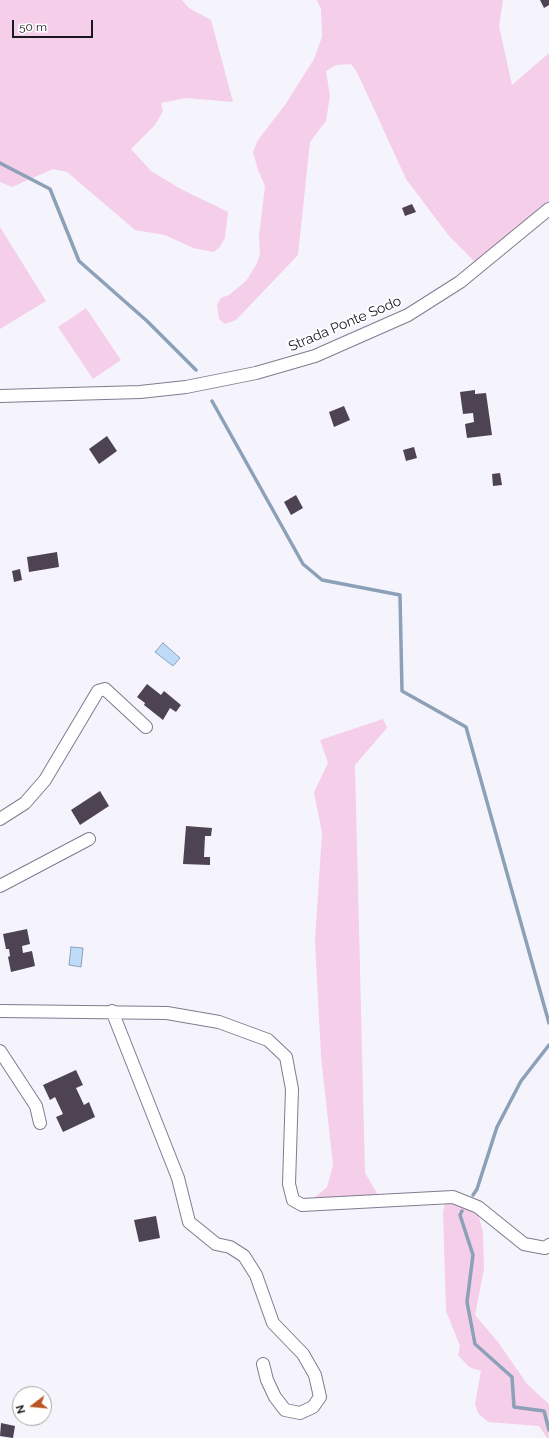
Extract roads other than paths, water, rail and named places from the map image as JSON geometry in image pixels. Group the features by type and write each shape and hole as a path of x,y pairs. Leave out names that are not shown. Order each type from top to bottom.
{"street":[{"name":"Strada Ponte Sodo","path":"0,396 140,392 186,387 256,373 315,356 408,315 460,282 549,209"},
{"path":"0,819 25,803 45,780 98,691 105,689 146,727"},
{"path":"0,886 89,839"},
{"path":"0,1011 112,1011 167,1013 219,1022 268,1040 286,1057 292,1089 289,1184 293,1200 302,1205 453,1196 478,1207 524,1244 545,1248 549,1245"},
{"path":"112,1011 178,1178 189,1222 216,1244 230,1247 244,1256 256,1275 273,1323 303,1354 315,1375 320,1397 313,1408 300,1413 285,1410 275,1397 267,1380 263,1364"},
{"path":"0,1051 36,1106 40,1123"}],"water":[{"path":"163,643 180,658 173,666 155,652"},
{"path":"71,947 83,948 81,967 69,965"}],"waterway":[{"path":"0,163 50,189 79,261 147,321 196,370"},
{"path":"212,401 303,564 322,580 400,595 402,691 466,727 549,1023"},
{"path":"473,1195 477,1189 497,1127 521,1081 549,1045"},
{"path":"462,1211 460,1215 473,1255 467,1302 475,1344 512,1377 514,1407 544,1411 549,1430"}]}
